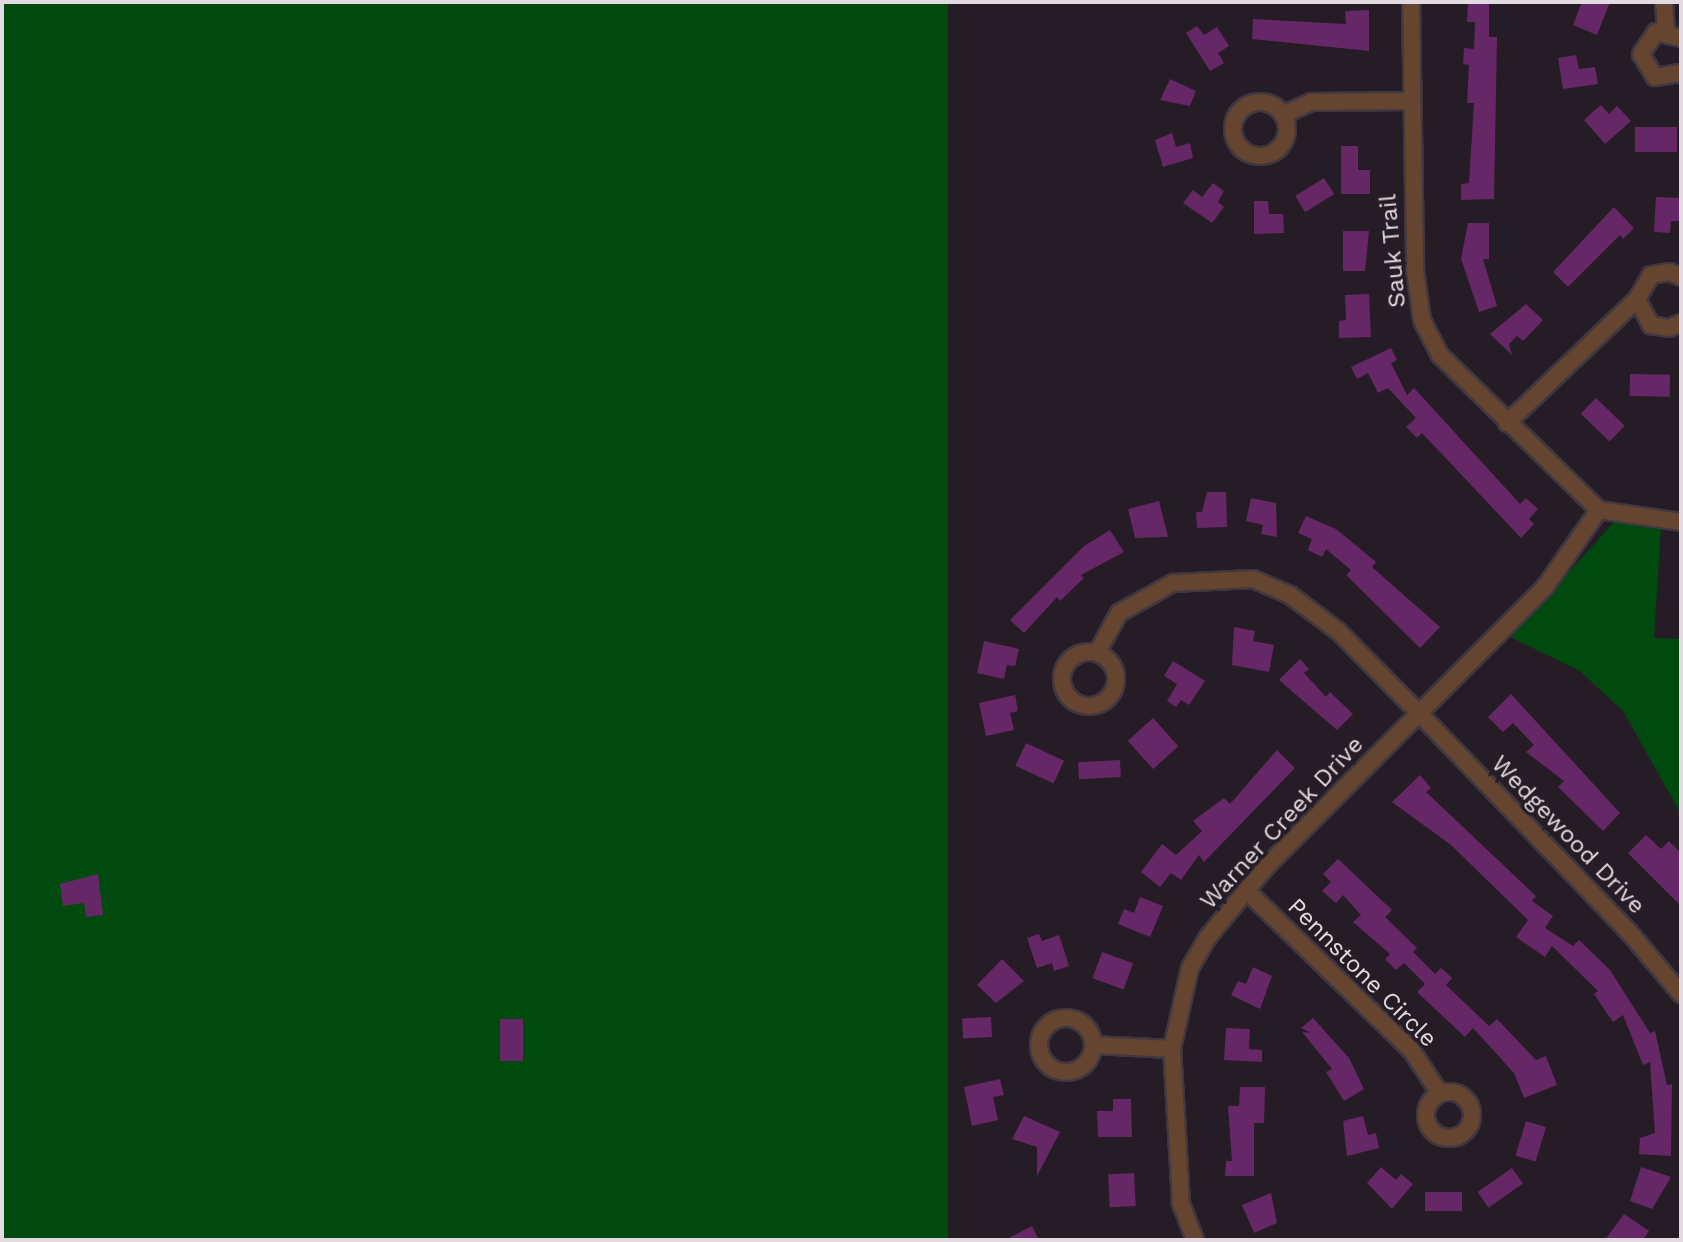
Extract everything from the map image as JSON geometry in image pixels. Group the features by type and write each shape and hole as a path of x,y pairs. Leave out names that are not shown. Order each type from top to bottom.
{"street":[{"name":"Sauk Trail","path":"1411,2 1408,101 1422,320 1440,355 1598,510"},
{"path":"1664,2 1665,31"},
{"path":"1665,31 1681,38"},
{"path":"1665,31 1643,45 1642,64 1655,77 1681,73"},
{"path":"1283,115 1311,102 1408,101"},
{"path":"1507,423 1637,299 1651,275 1670,272 1681,277"},
{"path":"1637,299 1650,324 1670,328 1681,323"},
{"path":"1598,510 1681,522"},
{"name":"Warner Creek Drive","path":"1195,1240 1181,1203 1172,1049 1190,968 1246,890 1417,711 1545,587 1598,510"},
{"name":"Wedgewood Drive","path":"1097,653 1119,613 1142,596 1189,579 1253,579 1316,612 1417,711 1629,932 1681,994"},
{"name":"Pennstone Circle","path":"1246,890 1412,1051 1440,1094"},
{"path":"1093,1045 1172,1049"}],"green space":[{"path":"2,2 948,2 948,1240 2,1240"},
{"path":"1615,521 1661,528 1654,638 1681,639 1681,814 1623,711 1580,671 1510,637"}],"building":[{"path":"1468,2 1489,2 1489,37 1497,37 1494,199 1461,200 1461,184 1469,183 1474,103 1467,103 1469,65 1463,64 1464,48 1474,49 1475,22 1467,22"},
{"path":"1582,2 1610,2 1597,35 1573,25"},
{"path":"1369,10 1369,51 1252,39 1253,19 1346,24 1345,11"},
{"path":"1197,26 1204,35 1217,27 1229,46 1218,53 1224,63 1210,71 1186,33"},
{"path":"1576,55 1579,69 1595,67 1598,84 1563,89 1558,58"},
{"path":"1170,79 1196,91 1190,106 1160,100"},
{"path":"1601,105 1609,114 1617,106 1631,121 1605,144 1584,120"},
{"path":"1635,127 1677,127 1677,152 1635,152"},
{"path":"1172,133 1176,147 1190,143 1193,158 1163,167 1155,140"},
{"path":"1341,146 1358,146 1358,170 1370,170 1370,194 1341,194"},
{"path":"1324,178 1334,194 1305,212 1295,196"},
{"path":"1213,183 1224,191 1218,202 1224,207 1212,223 1183,203 1193,190 1202,197"},
{"path":"1656,197 1681,198 1681,221 1671,221 1670,233 1654,232"},
{"path":"1254,201 1268,201 1269,214 1283,214 1284,233 1254,234"},
{"path":"1614,207 1634,228 1623,239 1620,235 1568,287 1553,272"},
{"path":"1468,223 1489,223 1489,259 1483,259 1497,306 1479,312 1461,259"},
{"path":"1343,231 1369,231 1365,271 1343,271"},
{"path":"1369,294 1371,337 1339,338 1339,321 1346,320 1345,295"},
{"path":"1526,304 1543,320 1523,341 1517,336 1509,344 1512,355 1490,334"},
{"path":"1391,348 1397,360 1391,363 1407,395 1414,388 1520,504 1526,498 1538,509 1529,519 1534,524 1521,538 1422,433 1417,438 1406,427 1416,418 1388,388 1378,393 1368,373 1357,379 1351,367"},
{"path":"1630,374 1670,375 1670,397 1630,396"},
{"path":"1596,398 1625,426 1609,442 1581,414"},
{"path":"1207,492 1226,492 1227,527 1197,528 1196,512 1202,512"},
{"path":"1251,498 1276,503 1277,537 1261,534 1263,525 1246,521"},
{"path":"1159,501 1168,537 1135,538 1128,509"},
{"path":"1306,516 1336,529 1376,562 1372,567 1440,627 1420,648 1346,575 1351,570 1326,549 1322,557 1308,550 1312,539 1298,533"},
{"path":"1110,530 1124,552 1081,575 1084,578 1060,601 1057,597 1024,633 1010,620 1084,546"},
{"path":"1234,627 1255,631 1253,641 1274,645 1269,672 1232,665"},
{"path":"984,641 1019,649 1015,666 1007,665 1004,679 977,673"},
{"path":"1300,659 1309,669 1304,673 1326,697 1330,692 1353,714 1337,730 1279,680"},
{"path":"1173,661 1205,681 1189,705 1181,700 1176,707 1167,701 1177,684 1164,676"},
{"path":"1511,694 1620,813 1603,831 1558,787 1564,781 1526,752 1534,745 1513,723 1503,732 1488,717"},
{"path":"1015,695 1018,711 1010,713 1014,730 986,736 979,703"},
{"path":"1153,718 1178,746 1153,769 1128,741"},
{"path":"1026,743 1064,761 1053,783 1015,766"},
{"path":"1277,750 1295,768 1204,862 1199,855 1181,880 1171,873 1160,887 1141,872 1162,844 1176,855 1202,831 1193,821 1224,798 1230,804"},
{"path":"1120,760 1121,777 1079,779 1078,762"},
{"path":"1420,775 1431,788 1426,792 1536,896 1532,901 1553,916 1545,928 1573,946 1579,940 1610,970 1650,1033 1655,1031 1667,1085 1672,1084 1671,1156 1639,1154 1640,1138 1655,1133 1650,1062 1643,1065 1623,1015 1613,1022 1594,994 1598,991 1552,946 1545,957 1516,937 1528,920 1451,845 1392,802"},
{"path":"1646,835 1661,849 1669,841 1681,853 1681,906 1628,853"},
{"path":"1338,859 1392,910 1385,917 1417,948 1413,952 1435,974 1441,968 1452,978 1446,985 1489,1026 1497,1019 1536,1060 1546,1056 1557,1085 1524,1098 1514,1073 1473,1028 1465,1037 1417,992 1425,984 1404,963 1396,970 1385,959 1390,954 1353,922 1361,915 1343,895 1336,903 1322,891 1331,882 1323,874"},
{"path":"98,874 103,915 86,917 84,903 63,906 60,884"},
{"path":"1140,897 1163,906 1150,937 1118,924 1124,909 1134,913"},
{"path":"1039,934 1042,941 1059,935 1069,966 1054,971 1052,963 1037,968 1027,938"},
{"path":"1102,952 1133,963 1123,990 1092,978"},
{"path":"1002,959 1024,981 996,1003 977,985"},
{"path":"1253,967 1272,976 1260,1009 1231,995 1238,981 1246,984"},
{"path":"991,1017 992,1037 963,1038 962,1019"},
{"path":"1313,1018 1349,1058 1364,1089 1344,1101 1326,1072 1332,1069 1302,1032 1311,1033 1301,1028"},
{"path":"500,1019 523,1019 523,1061 500,1061"},
{"path":"1226,1028 1250,1029 1249,1049 1262,1050 1262,1062 1224,1060"},
{"path":"1000,1079 1004,1095 993,1097 998,1120 972,1126 964,1087"},
{"path":"1240,1087 1265,1087 1264,1123 1254,1123 1254,1176 1225,1176 1226,1161 1232,1161 1228,1106 1239,1106"},
{"path":"1113,1099 1131,1099 1132,1137 1098,1137 1097,1111 1113,1111"},
{"path":"1024,1116 1060,1132 1037,1176 1037,1147 1012,1139"},
{"path":"1363,1116 1368,1135 1376,1133 1379,1148 1347,1156 1343,1121"},
{"path":"1526,1121 1546,1127 1536,1162 1515,1155"},
{"path":"1381,1167 1396,1180 1401,1174 1413,1184 1392,1209 1367,1183"},
{"path":"1641,1167 1671,1177 1652,1209 1630,1201"},
{"path":"1512,1168 1523,1184 1488,1208 1478,1192"},
{"path":"1134,1173 1136,1206 1110,1207 1108,1174"},
{"path":"1425,1192 1462,1192 1462,1211 1425,1211"},
{"path":"1271,1193 1277,1223 1254,1233 1242,1205"},
{"path":"1624,1214 1649,1231 1643,1240 1605,1240"},
{"path":"1032,1226 1039,1240 1005,1240"}]}
